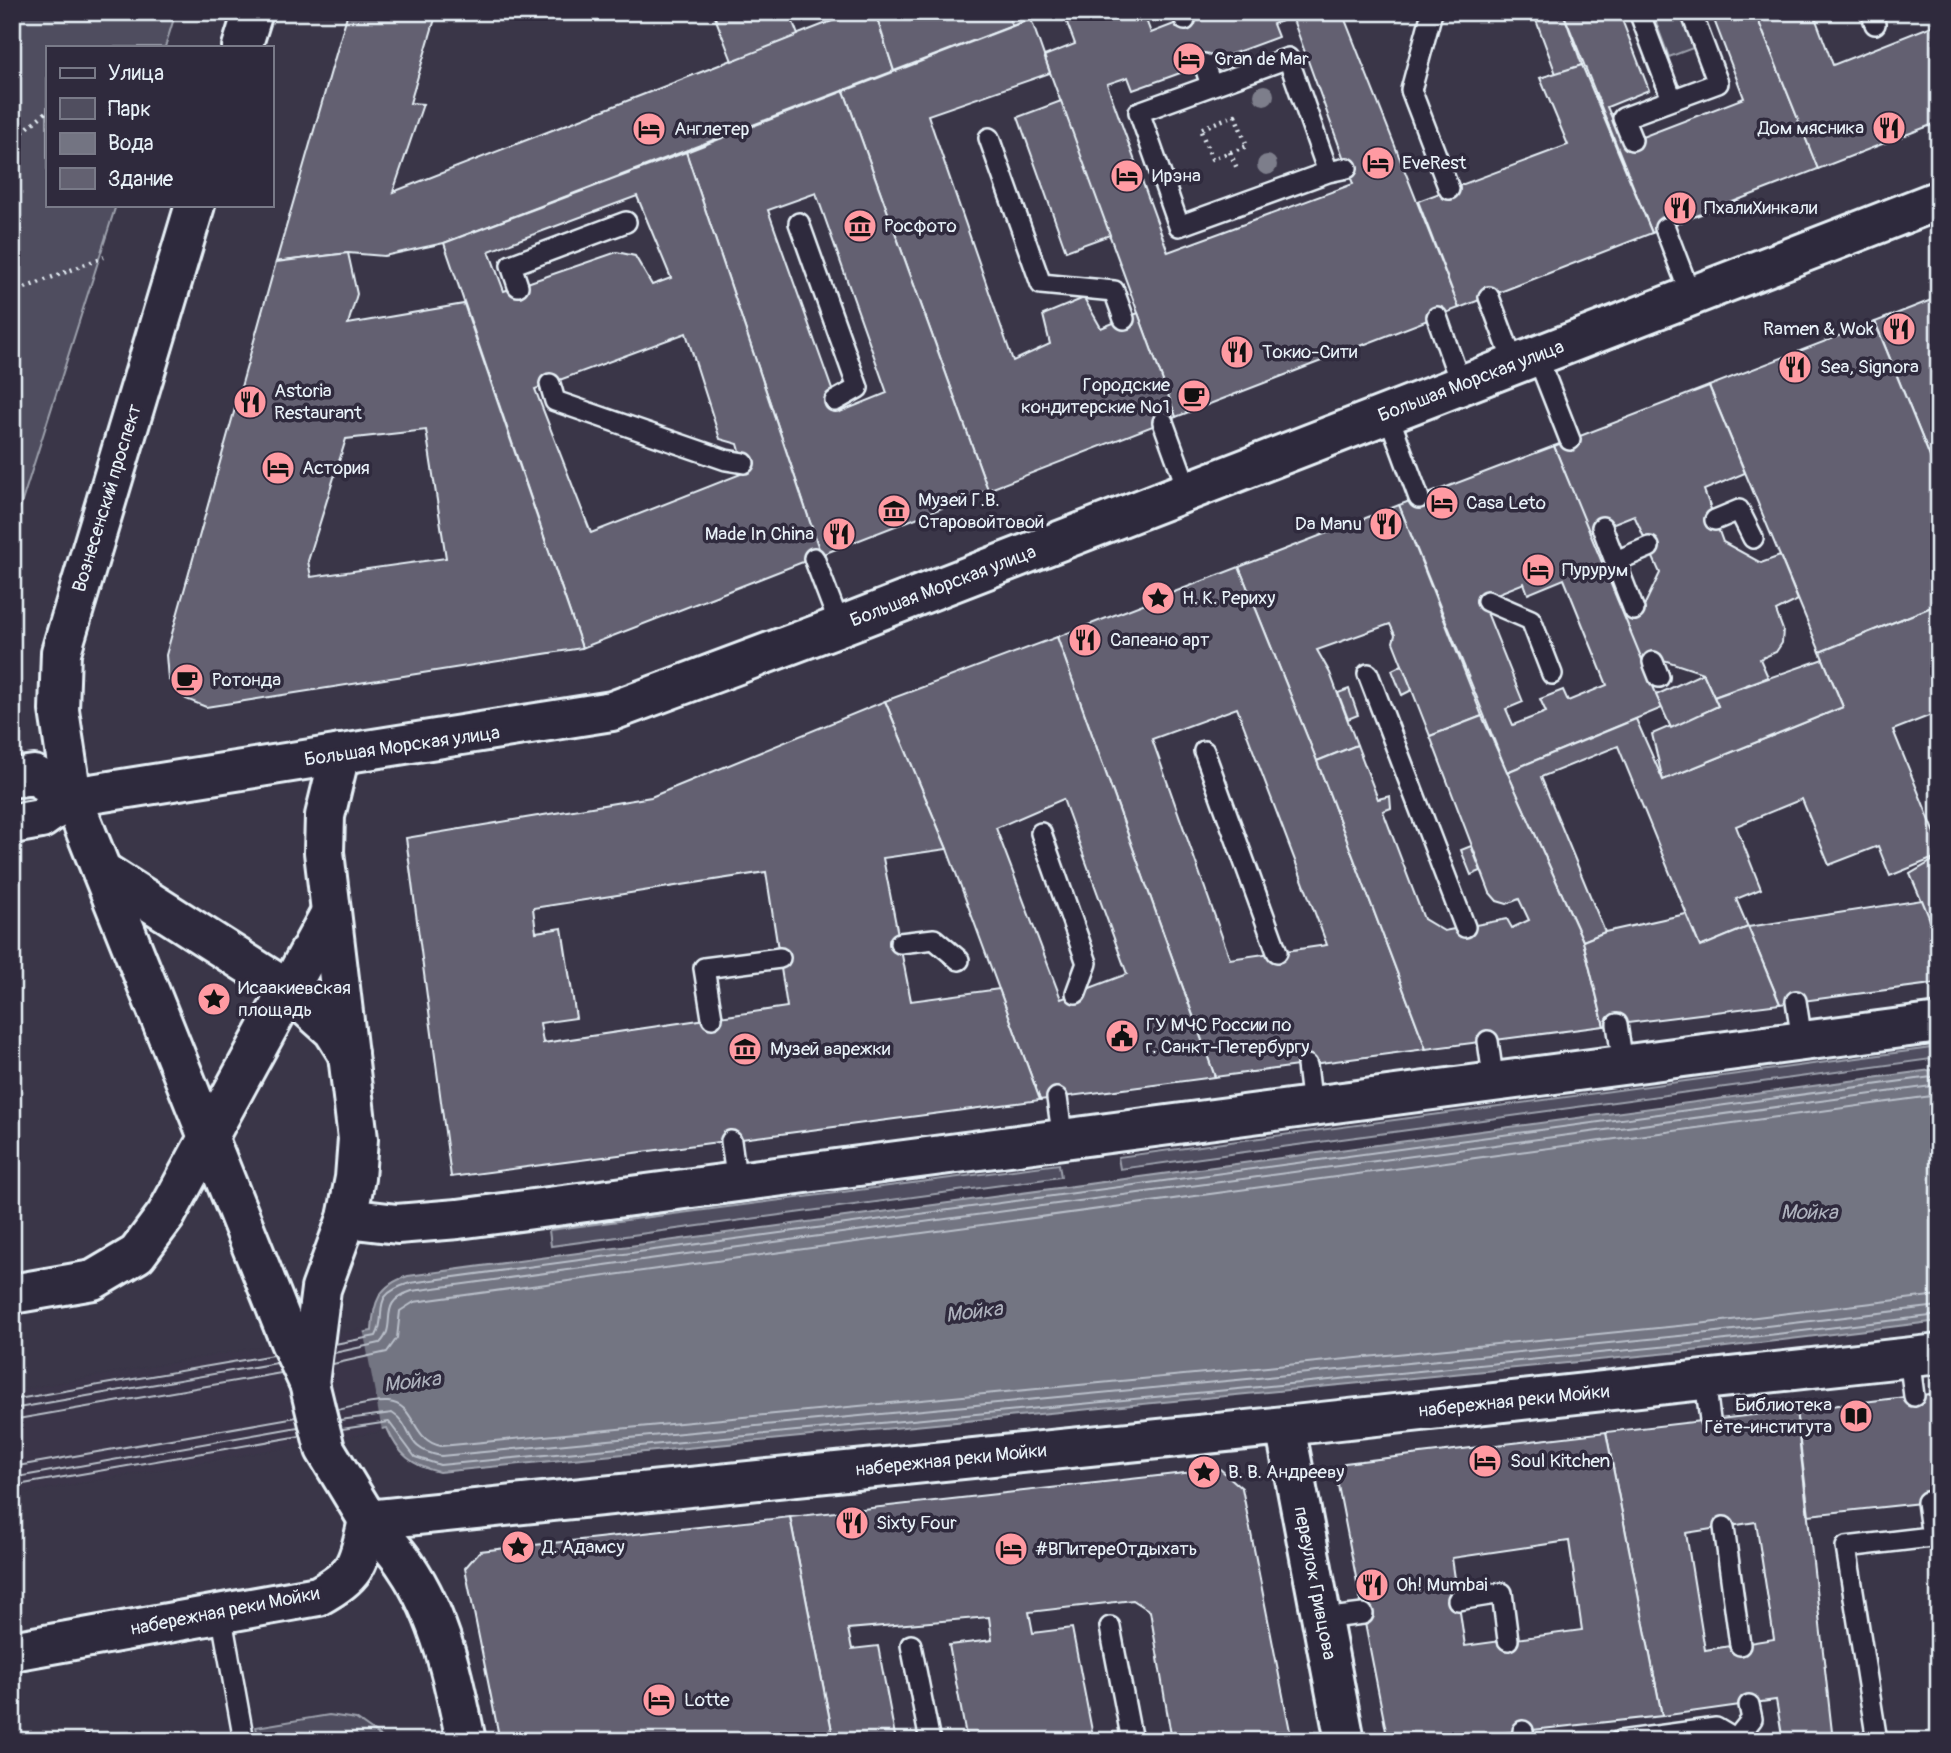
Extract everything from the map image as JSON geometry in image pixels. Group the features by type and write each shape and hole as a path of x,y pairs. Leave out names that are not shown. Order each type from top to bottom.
{"street":[{"path":"242,46 253,12"},
{"name":"Большая Морская улица","path":"12,824 41,819 72,797 612,711 840,626 1939,200"},
{"name":"Вознесенский проспект","path":"72,797 59,710 61,652 195,206"},
{"path":"302,1340 347,1217 355,1178 358,1139 324,852 325,816 340,754"},
{"path":"12,778 34,775 72,797 209,1134 302,1340 323,1442 368,1520 407,1566 432,1617 452,1674 466,1741"},
{"path":"102,871 288,990 333,1030 349,1056"},
{"path":"12,1294 93,1280 137,1254 166,1215 331,912"},
{"path":"347,1217 397,1224 435,1222 1494,1084 1939,1023"},
{"name":"набережная реки Мойки","path":"12,1651 318,1596 345,1582 360,1556 368,1520 1286,1426 1924,1355"},
{"name":"переулок Гривцова","path":"1286,1426 1345,1741"}],"lane":[{"path":"1432,12 1411,90 1448,189"},
{"path":"1639,12 1672,99"},
{"path":"1632,140 1623,118 1718,83 1691,12"},
{"path":"1288,58 1338,170 1179,226 1139,112 1211,85 1288,58"},
{"path":"1204,64 1211,85"},
{"path":"989,138 1041,284 1114,291 1124,319"},
{"path":"518,286 511,265 626,222"},
{"path":"799,223 858,388 835,401"},
{"path":"1665,228 1691,296"},
{"path":"1489,297 1570,440"},
{"path":"1437,317 1461,385"},
{"path":"550,384 555,401 726,460 744,463"},
{"path":"1388,414 1419,498"},
{"path":"1163,422 1188,491"},
{"path":"1715,520 1739,510 1753,538"},
{"path":"1602,527 1633,610"},
{"path":"1616,561 1649,547"},
{"path":"814,558 840,626"},
{"path":"1487,601 1531,620 1552,674"},
{"path":"1368,674 1465,927"},
{"path":"1204,751 1277,952"},
{"path":"1041,833 1087,963 1076,993"},
{"path":"900,943 934,939 959,960"},
{"path":"712,1018 704,968 780,958"},
{"path":"1796,1001 1802,1041"},
{"path":"1617,1024 1623,1065"},
{"path":"1488,1041 1494,1084"},
{"path":"1307,1065 1312,1107"},
{"path":"1057,1098 1063,1140"},
{"path":"731,1141 737,1184"},
{"path":"1914,1396 1924,1355"},
{"path":"1705,1380 1710,1420"},
{"path":"1877,1741 1846,1547 1935,1536 1927,1502"},
{"path":"1724,1527 1740,1645"},
{"path":"1458,1600 1502,1593 1508,1640"},
{"path":"221,1613 244,1741"},
{"path":"1322,1619 1363,1614"},
{"path":"1110,1627 1132,1741"},
{"path":"911,1645 930,1741"},
{"path":"1620,1741 1716,1728 1737,1740 1752,1719 1749,1705"}],"path":[{"path":"12,141 46,112"},
{"path":"1235,115 1247,146 1212,159 1200,128 1219,122 1235,115"},
{"path":"12,293 104,257"},
{"path":"87,1732 88,1741"}],"green space":[{"path":"22,12 176,12 165,46 46,46 46,206 116,206 12,533 12,15"},
{"path":"1652,12 1680,12 1693,48 1669,57"},
{"path":"1939,1047 1939,1058 1120,1169 1118,1157"},
{"path":"1059,1164 1061,1177 551,1246 549,1230"},
{"path":"329,1715 356,1719 387,1741 259,1741 256,1727"}],"water":[{"name":"Мойка","path":"1939,1069 1939,1321 1701,1350 439,1472 421,1466 401,1452 387,1428 12,1493 12,1394 372,1331 374,1311 380,1296 390,1284 408,1276"}],"pier":[{"path":"363,1329 382,1431 12,1495 12,1391"}],"building":[{"name":"Англетер","path":"348,12 437,12 410,103 423,104 393,192 855,12 875,12 894,71 444,243 384,256 348,253 276,262"},
{"path":"713,12 789,12 798,35 732,61"},
{"path":"875,12 1007,12 1012,26 894,71"},
{"path":"1007,12 1047,12 1012,26"},
{"path":"1063,12 1143,12 1151,33 1205,12 1342,12 1459,308 1176,417 1044,56 1075,44","holes":["1292,17 1353,184 1168,252 1107,84 1128,77 1133,90 1172,76 1278,37 1273,24"]},
{"path":"1533,12 1563,12 1582,65 1556,74"},
{"path":"1563,12 1619,12 1649,90 1607,107 1624,144 1744,98 1711,12 1755,12 1818,169 1652,233"},
{"path":"1755,12 1813,12 1833,65 1937,24 1932,12 1939,12 1939,122 1818,169"},
{"path":"1031,19 1050,73 928,115 1013,361 1050,344 1043,315 1084,298 1101,328 1138,313 1176,417 988,490 844,91"},
{"path":"1582,65 1652,233 1459,308 1418,201 1568,145 1540,78"},
{"path":"844,91 988,490 821,555 686,152","holes":["816,193 887,393 840,412 768,210"]},
{"path":"1061,101 1110,235 1066,251 1018,117"},
{"path":"686,152 821,555 582,648 444,243","holes":["637,196 671,278 652,285 635,256 617,252 504,291 489,251","686,333 720,439 738,444 746,472 591,533 535,389"]},
{"name":"Астория","path":"348,253 357,294 348,324 464,304 582,648 206,707 186,699 168,679 166,655 276,262","holes":["426,430 446,558 311,577 308,561 346,439"]},
{"path":"1939,297 1939,479 1875,322"},
{"path":"1875,322 1939,479 1939,604 1820,652 1709,386"},
{"path":"1709,386 1745,473 1704,490 1723,542 1761,563 1780,556 1798,600 1776,611 1783,630 1782,643 1776,652 1760,659 1768,677 1714,697 1703,673 1661,659 1644,667 1623,615 1644,606 1660,573 1634,515 1589,533 1554,446"},
{"path":"1554,446 1662,708 1507,772 1399,505","holes":["1564,579 1607,685 1568,701 1563,690 1540,699 1546,712 1513,725 1506,709 1523,702 1484,605 1489,597 1524,583 1528,594"]},
{"path":"1399,505 1482,716 1430,736 1393,642 1395,635 1390,624 1317,650 1330,673 1357,745 1317,761 1239,567"},
{"path":"1239,567 1317,761 1426,1049 1215,1077 1057,637","holes":["1237,708 1327,945 1230,959 1152,739"]},
{"path":"1939,604 1939,712 1893,730 1939,843 1939,856 1890,876 1878,846 1829,865 1802,799 1736,826 1761,889 1736,899 1748,927 1700,947 1618,746 1541,777 1605,932 1583,941 1507,772 1636,719 1663,780 1843,707 1820,652"},
{"path":"1057,637 1215,1077 1040,1100 947,849 885,701","holes":["1063,799 1127,974 1061,999 996,828"]},
{"path":"1823,659 1843,707 1663,780 1652,734 1718,706 1714,697"},
{"path":"1402,665 1412,690 1402,695 1392,670"},
{"path":"1703,673 1718,706 1671,728 1656,695"},
{"path":"1349,689 1358,715 1348,719 1338,693"},
{"path":"885,701 947,849 883,858 911,1001 999,989 1040,1100 451,1177 406,838 651,797","holes":["766,872 787,1007 543,1043 540,1023 576,1018 562,928 536,932 533,908"]},
{"path":"1482,716 1583,941 1604,1026 1426,1049 1317,761 1357,745 1378,799 1390,796 1391,808 1383,811 1424,919 1444,931 1507,919 1512,928 1529,920 1519,899 1507,904 1497,901 1490,893 1430,736"},
{"path":"1471,846 1481,871 1471,875 1461,850"},
{"path":"1939,857 1939,942 1910,874"},
{"path":"1922,900 1939,942 1939,983 1780,1004 1748,927"},
{"path":"1686,914 1700,947 1748,927 1780,1004 1604,1026 1583,941 1605,932"},
{"path":"1939,1393 1939,1501 1809,1515 1796,1410"},
{"path":"1796,1410 1833,1741 1783,1741 1776,1700 1662,1716 1606,1432","holes":["1756,1522 1774,1639 1705,1650 1686,1533"]},
{"path":"1606,1432 1662,1716 1429,1741 1388,1741 1336,1475 1345,1463","holes":["1569,1541 1582,1630 1465,1646 1452,1558"]},
{"path":"1220,1469 1242,1488 1292,1741 1172,1741 1150,1611 1133,1600 1029,1612 1033,1633 1072,1628 1094,1741 967,1741 949,1645 992,1640 989,1617 848,1629 852,1649 878,1646 896,1741 834,1741 790,1517"},
{"path":"790,1517 834,1741 500,1741 465,1568 480,1551"}],"place":[{"name":"Gran de Mar","path":"1189,59"},
{"name":"Дом мясника","path":"1889,128"},
{"name":"Англетер","path":"649,129"},
{"name":"EveRest","path":"1378,163"},
{"name":"Ирэна","path":"1127,176"},
{"name":"ПхалиХинкали","path":"1680,208"},
{"name":"Росфото","path":"860,226"},
{"name":"Ramen & Wok","path":"1899,329"},
{"name":"Токио-Сити","path":"1237,352"},
{"name":"Sea, Signora","path":"1795,367"},
{"name":"Городские кондитерские №1","path":"1194,396"},
{"name":"Astoria Restaurant","path":"250,402"},
{"name":"Астория","path":"278,468"},
{"name":"Casa Leto","path":"1442,503"},
{"name":"Музей Г.В. Старовойтовой","path":"894,511"},
{"name":"Da Manu","path":"1386,524"},
{"name":"Made In China","path":"839,534"},
{"name":"Пурурум","path":"1538,570"},
{"name":"Н. К. Рериху","path":"1158,598"},
{"name":"Сапеано арт","path":"1085,640"},
{"name":"Ротонда","path":"187,680"},
{"name":"Исаакиевская площадь","path":"214,999"},
{"name":"ГУ МЧС России по г. Санкт-Петербургу","path":"1122,1036"},
{"name":"Музей варежки","path":"745,1049"},
{"name":"Библиотека Гёте-института","path":"1856,1416"},
{"name":"Soul Kitchen","path":"1485,1461"},
{"name":"В. В. Андрееву","path":"1204,1472"},
{"name":"Sixty Four","path":"852,1523"},
{"name":"Д. Адамсу","path":"518,1547"},
{"name":"#ВПитереОтдыхать","path":"1011,1549"},
{"name":"Oh! Mumbai","path":"1372,1585"},
{"name":"Lotte","path":"659,1700"}]}
